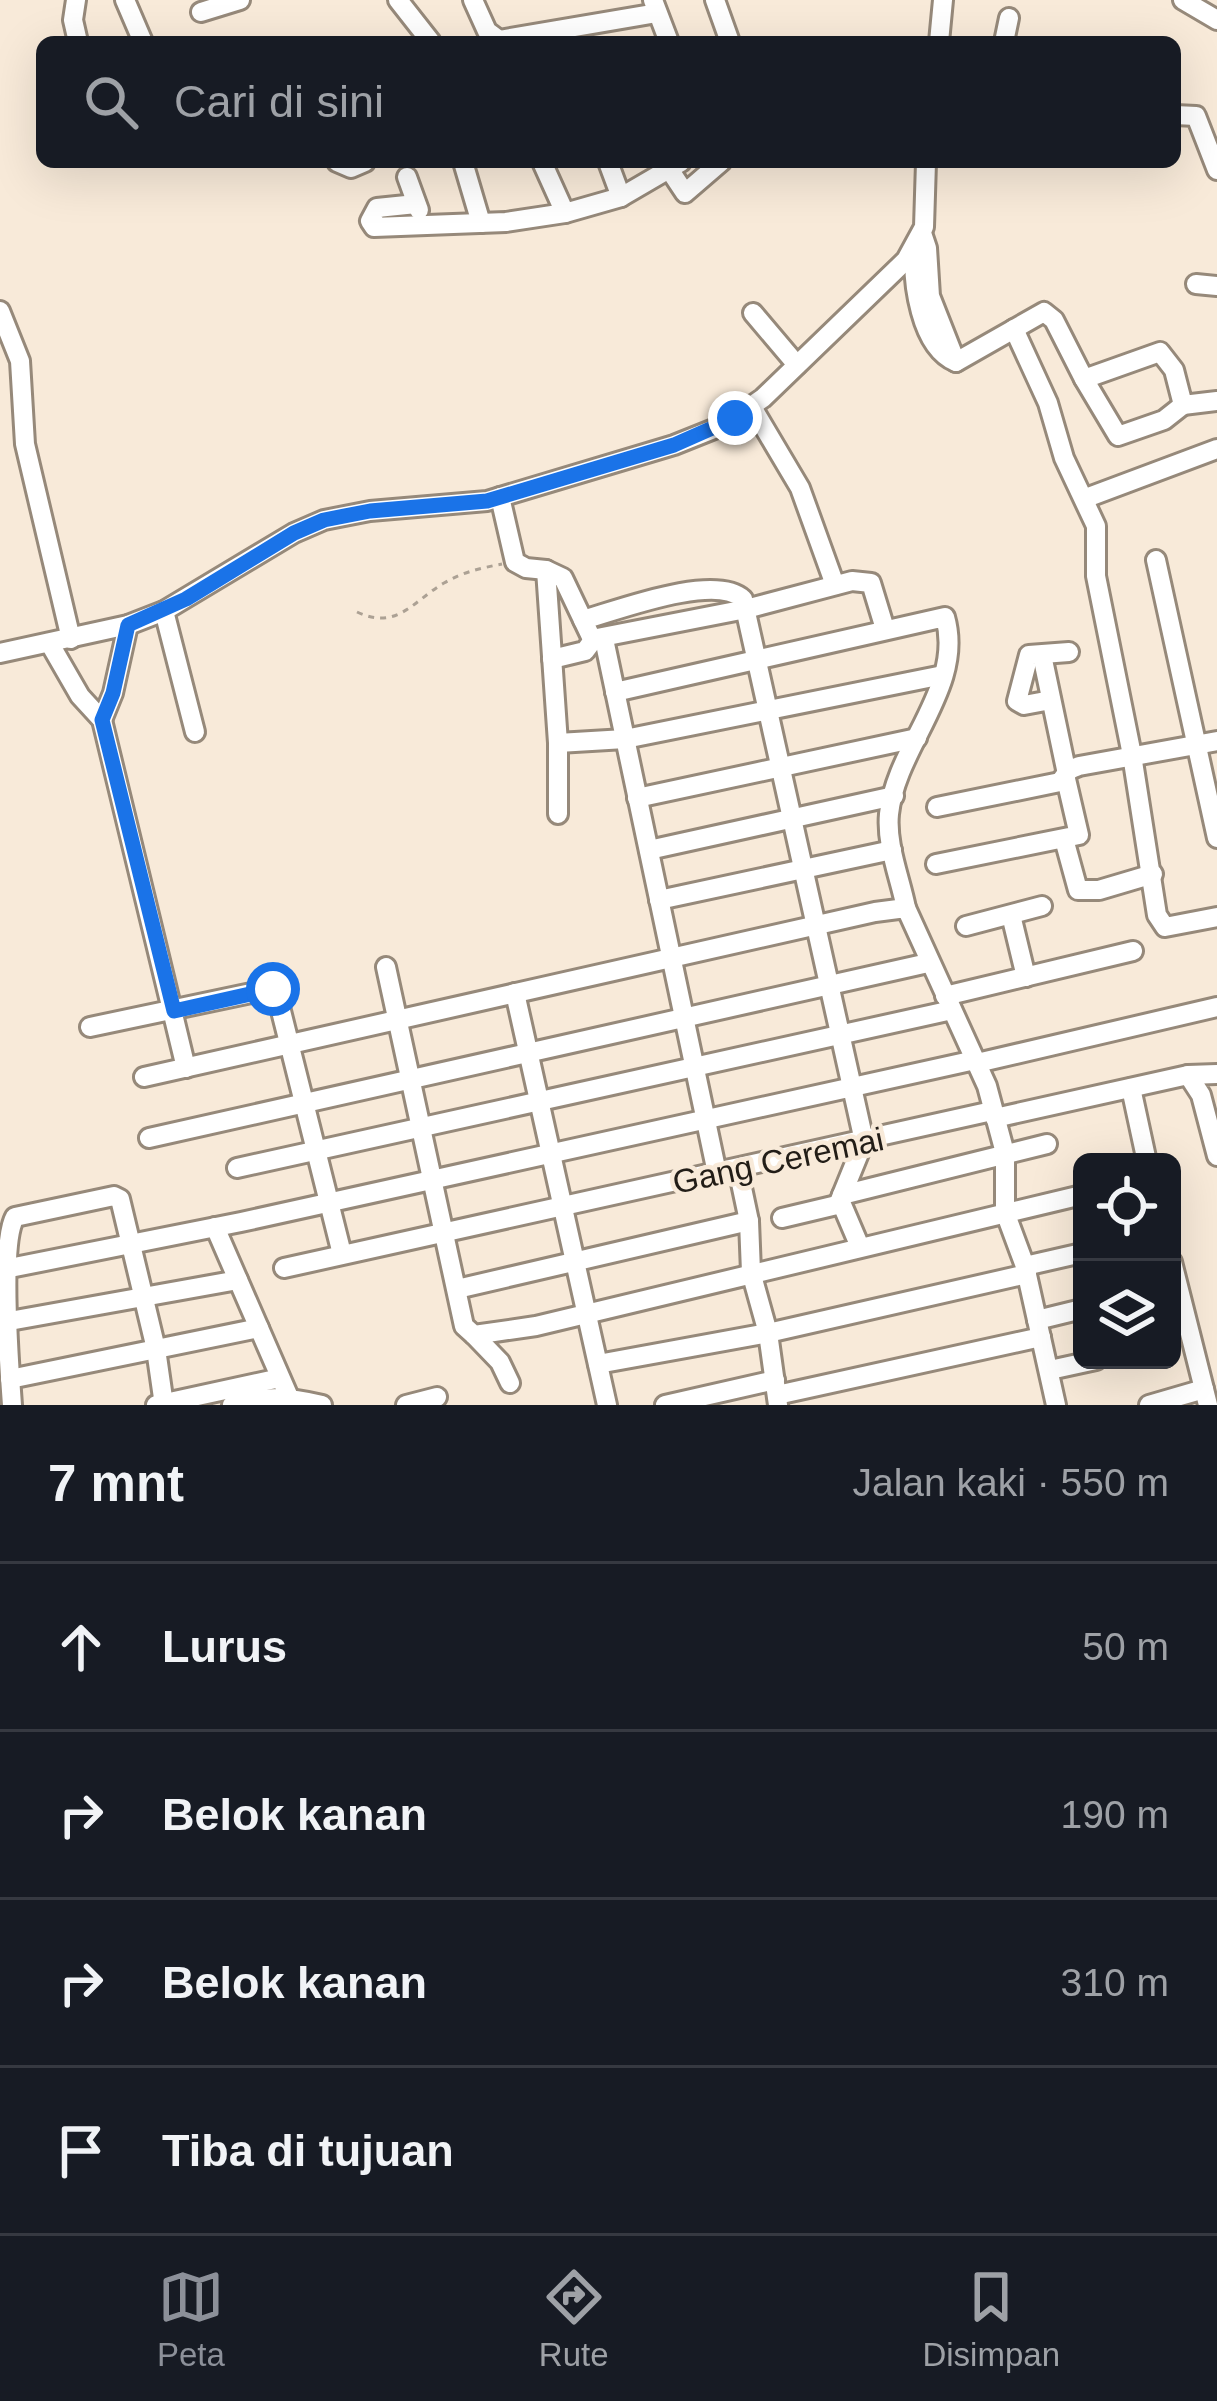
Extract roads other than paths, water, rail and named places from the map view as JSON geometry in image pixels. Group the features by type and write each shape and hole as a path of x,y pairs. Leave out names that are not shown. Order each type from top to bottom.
{"street":[{"path":"76,0 77,36"},
{"path":"125,0 140,36"},
{"path":"201,12 240,0"},
{"path":"398,0 423,36"},
{"path":"473,0 492,36"},
{"path":"715,0 728,36"},
{"path":"940,36 943,0"},
{"path":"1184,0 1217,20"},
{"path":"566,36 655,6 667,36"},
{"path":"1005,36 1010,17"},
{"path":"604,20 610,36"},
{"path":"1181,115 1196,116 1217,170"},
{"path":"465,168 481,224"},
{"path":"545,168 565,213"},
{"path":"610,168 621,197"},
{"path":"416,204 376,208 370,221 374,227 481,224 565,213 621,197 664,168"},
{"path":"668,168 685,193 714,168"},
{"path":"925,168 913,268 930,315 956,362 1036,313 1049,314 1118,436 1164,420 1183,405 1217,401"},
{"path":"407,177 424,225"},
{"path":"0,653 128,625 164,611 324,520 500,497 674,445 724,424 752,407 797,365 919,240"},
{"path":"1196,284 1217,286"},
{"path":"0,311 20,361 25,444 71,639"},
{"path":"754,313 797,365"},
{"path":"1014,328 1096,526 1096,577 1161,926 1217,917"},
{"path":"1084,379 1160,352 1174,370 1183,405"},
{"path":"752,407 800,488 835,584"},
{"path":"1086,499 1217,449"},
{"path":"500,497 515,562 563,578 587,636 599,639 746,609 860,580 871,583 885,628"},
{"path":"1156,560 1217,838"},
{"path":"546,570 558,814"},
{"path":"583,620 698,592 732,591 743,599 864,1142 842,1199 860,1247"},
{"path":"164,611 195,732"},
{"path":"615,692 945,617 951,653 893,796 892,850 906,908 976,1061 994,1114 1005,1153 1005,1212 1026,1270 1050,1370 1052,1404"},
{"path":"102,720 128,625"},
{"path":"552,659 585,651 599,639"},
{"path":"599,639 615,692 706,1120 748,1221 751,1272 768,1333 777,1393"},
{"path":"50,644 80,696 102,720 186,1068"},
{"path":"1008,656 1069,652"},
{"path":"936,865 1079,835 1052,700 1036,655"},
{"path":"1036,655 1017,701 1024,705 1052,700"},
{"path":"558,743 625,739 943,675"},
{"path":"638,798 917,738"},
{"path":"937,807 1066,776 1078,766 1217,741"},
{"path":"649,850 893,796"},
{"path":"1064,839 1078,890 1099,890 1153,874"},
{"path":"659,900 892,850"},
{"path":"966,926 1042,906"},
{"path":"144,1077 906,908"},
{"path":"1011,915 1026,977"},
{"path":"237,1168 841,1035 1026,977 1132,951"},
{"path":"148,1138 928,963"},
{"path":"386,967 464,1326 504,1367 510,1383"},
{"path":"90,1027 273,989 342,1254"},
{"path":"515,993 607,1405"},
{"path":"0,1270 249,1220 1217,1007"},
{"name":"Gang Ceremai","path":"284,1268 994,1114 1188,1075 1217,1074"},
{"path":"1188,1075 1201,1095 1216,1142"},
{"path":"1131,1088 1145,1153"},
{"path":"782,1218 1046,1144"},
{"path":"11,1405 0,1270 2,1241 10,1219 110,1196 120,1199 133,1245 155,1349 161,1404 280,1378"},
{"path":"474,1335 536,1326 1073,1197"},
{"path":"457,1288 748,1221"},
{"path":"221,1226 238,1280 289,1397"},
{"path":"598,1364 768,1333 1073,1256"},
{"path":"4,1322 238,1280"},
{"path":"665,1405 777,1393 1039,1329 1073,1313"},
{"path":"10,1379 259,1328"},
{"path":"1149,1405 1206,1397 1182,1341"},
{"path":"1050,1370 1073,1365"},
{"path":"234,1404 263,1396 322,1405"},
{"path":"406,1405 437,1397"}]}
